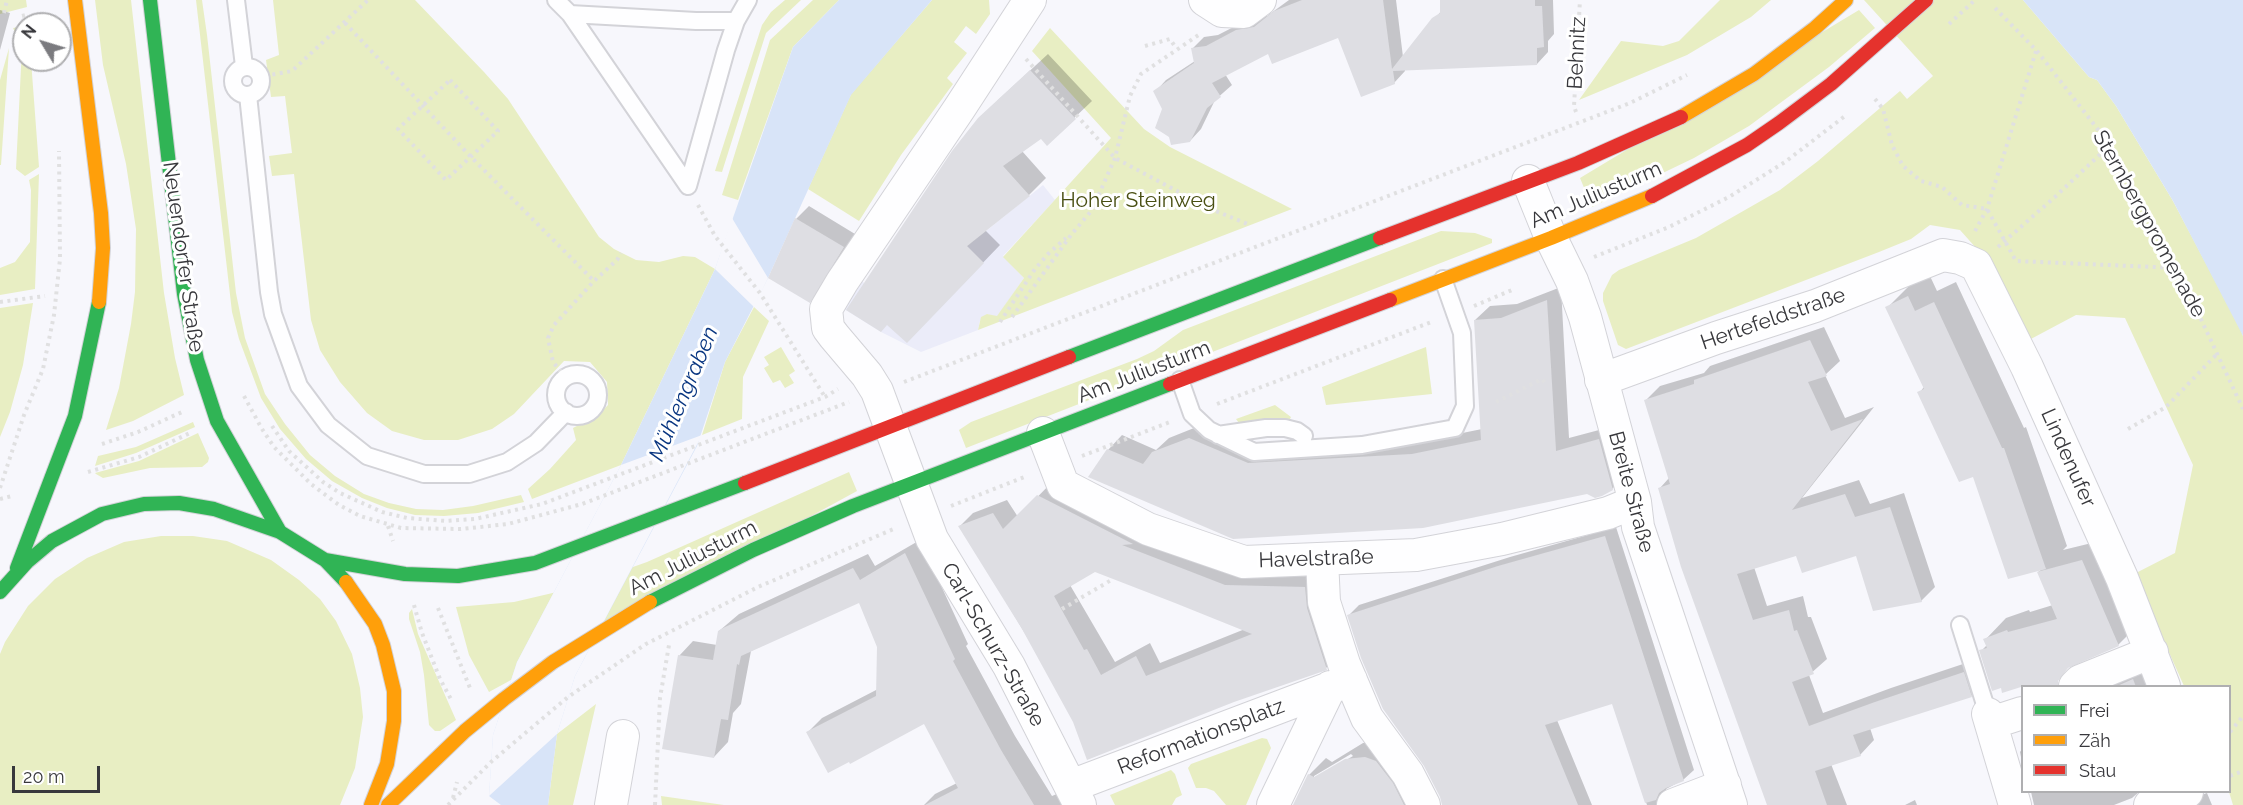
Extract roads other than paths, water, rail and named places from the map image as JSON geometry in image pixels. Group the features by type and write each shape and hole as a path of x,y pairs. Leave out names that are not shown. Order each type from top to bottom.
{"main road":[{"path":"14,575 75,416 98,314 103,248 101,213 75,0"},
{"name":"Neuendorfer Straße","path":"150,0 184,294 197,360 217,421 280,532"},
{"name":"Am Juliusturm","path":"325,560 405,574 458,576 535,563 577,548 1578,163 1688,114 1729,91 1779,56 1846,0"},
{"name":"Am Juliusturm","path":"388,805 465,732 504,699 553,662 669,591 753,550 911,483 1551,238 1652,196 1747,145 1809,102 1926,0"},
{"path":"0,591 14,575 52,541 75,526 102,514 144,504 179,503 214,508 280,532 325,560 343,578 375,624 383,645 394,691 394,721 387,764 371,805"}],"street":[{"path":"911,483 877,392 867,375 828,328 826,309 1030,0"},
{"path":"1204,0 1222,11 1244,12 1260,0"},
{"name":"Breite Straße","path":"1528,181 1551,238 1576,290 1635,502 1638,527 1728,795"},
{"name":"Hertefeldstraße","path":"1601,380 1716,338 1959,259"},
{"name":"Lindenufer","path":"1959,259 2031,378 2122,578 2163,685"},
{"name":"Havelstraße","path":"1043,433 1063,485 1148,529 1244,562 1416,555 1502,539 1608,513 1635,502"},
{"name":"Carl-Schurz-Straße","path":"911,483 932,539 1008,666 1076,795"},
{"path":"1322,559 1324,602 1340,684 1408,774 1424,805"},
{"path":"2076,685 2080,681 2152,652"},
{"name":"Reformationsplatz","path":"1076,795 1340,684"},
{"name":"Reformationsplatz","path":"1273,805 1340,684"},
{"path":"2015,805 1989,719 2021,713"},
{"path":"611,805 623,736"},
{"path":"2150,805 2184,793"},
{"path":"1673,805 1728,795"}],"lane":[{"path":"236,0 244,66"},
{"path":"556,0 570,14 688,186 736,21 748,0"},
{"path":"570,14 736,21"},
{"path":"244,66 253,68 261,77 260,87 248,95"},
{"path":"244,66 235,73 233,86 237,91 248,95"},
{"path":"248,95 273,314 299,386 328,425 367,456 424,474 469,474 507,462 536,443 566,412"},
{"path":"1180,380 1192,414 1209,430 1254,452 1362,444 1455,428 1465,406 1462,333 1443,279"},
{"path":"579,374 588,377 595,384 598,394 596,404 590,411 580,416 566,412 562,410 557,401 557,391 561,382 579,374"},
{"path":"1218,435 1266,428 1285,428 1297,431 1304,436"},
{"path":"1960,625 1989,719"}],"water":[{"name":"Mühlengraben","path":"839,0 932,0 851,95 768,278 725,362 697,446 575,676 557,734 548,805 501,805 489,796 493,735 517,662 621,465 715,269 793,47"},
{"path":"2023,0 2243,0 2243,336 2173,201 2116,106 2097,80 2089,77"}],"park label":[{"name":"Hoher Steinweg","path":"1138,201"}]}
